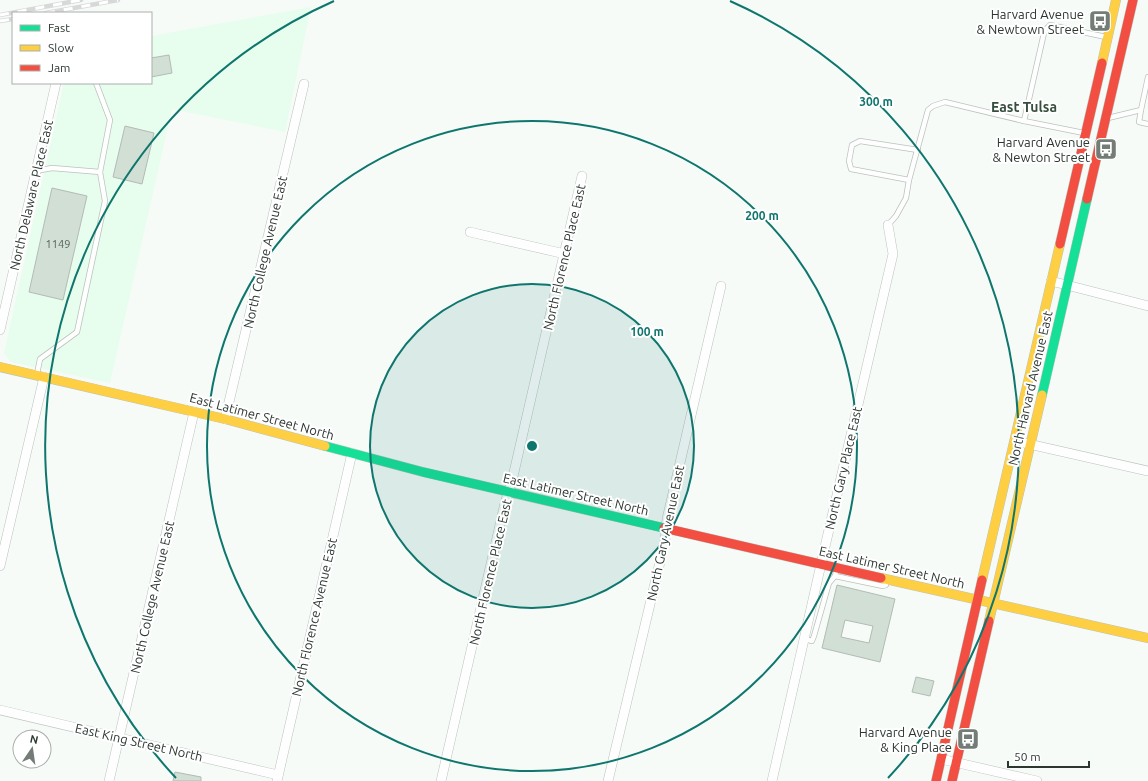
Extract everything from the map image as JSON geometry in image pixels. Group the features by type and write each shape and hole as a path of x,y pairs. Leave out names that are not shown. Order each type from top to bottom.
{"main road":[{"name":"North Harvard Avenue East","path":"936,781 1116,0"},
{"name":"North Harvard Avenue East","path":"952,781 1133,0"},
{"path":"1086,134 1102,136"},
{"name":"East Latimer Street North","path":"0,367 194,412 423,472 821,564 836,572 887,579 1148,638"}],"street":[{"name":"North Delaware Place East","path":"0,330 56,84"},
{"name":"North College Avenue East","path":"225,420 304,84"},
{"name":"North Florence Place East","path":"441,781 582,176"},
{"name":"North Gary Place East","path":"772,781 893,254 888,225"},
{"path":"470,232 565,254"},
{"path":"1052,281 1148,306"},
{"name":"North Gary Avenue East","path":"608,781 665,541 669,511 721,286"},
{"path":"0,566 40,376"},
{"name":"North College Avenue East","path":"109,781 194,412"},
{"path":"1015,441 1148,471"},
{"name":"North Florence Avenue East","path":"278,778 352,453"},
{"name":"East King Street North","path":"0,710 278,778"},
{"path":"941,759 1033,781"}],"lane":[{"path":"1024,121 1046,29 1050,25 1108,37"},
{"path":"1148,77 1139,122 1148,124"},
{"path":"40,376 40,359 77,332 105,201 100,172 110,120 96,84"},
{"path":"888,225 896,216 906,198 909,180 928,110 933,106 945,102 1086,134"},
{"path":"1106,118 1141,110"},
{"path":"909,180 851,169 849,161 852,145 860,141 918,150"},
{"path":"36,171 52,168 100,172"},
{"path":"805,639 812,641 829,583 836,572"}],"shaded area":[{"path":"311,7 285,132 172,109 110,383 11,362 4,353 64,84 152,84 152,36"}],"building":[{"path":"169,55 172,73 152,77 152,58"},
{"path":"125,126 154,133 142,184 113,177"},
{"path":"52,188 87,196 63,300 29,292"},
{"path":"837,585 895,599 880,662 822,648","holes":["845,620 873,626 869,643 841,637"]},
{"path":"916,677 934,681 930,696 912,692"},
{"path":"175,772 201,777 201,781 173,781"}],"railway":[{"path":"16,12 81,0"},
{"path":"52,12 118,0"},
{"path":"0,15 12,13"},
{"path":"0,21 12,19"}],"traffic: fast":[{"path":"1042,395 1087,199"},
{"path":"325,446 423,472 664,528"}],"traffic: slow":[{"path":"1102,63 1116,0"},
{"path":"982,580 1060,244"},
{"path":"0,367 225,419 325,446"},
{"path":"989,621 1042,395"},
{"path":"881,578 1148,638"}],"traffic: jam":[{"path":"1087,199 1133,0"},
{"path":"1060,244 1102,63"},
{"path":"664,528 881,578"},
{"path":"936,781 982,580"},
{"path":"952,781 989,621"}],"place":[{"name":"Harvard Avenue & Newtown Street","path":"1100,21"},
{"name":"Harvard Avenue & Newton Street","path":"1106,149"},
{"name":"Harvard Avenue & King Place","path":"968,739"}],"district":[{"name":"East Tulsa","path":"1024,107"}]}
